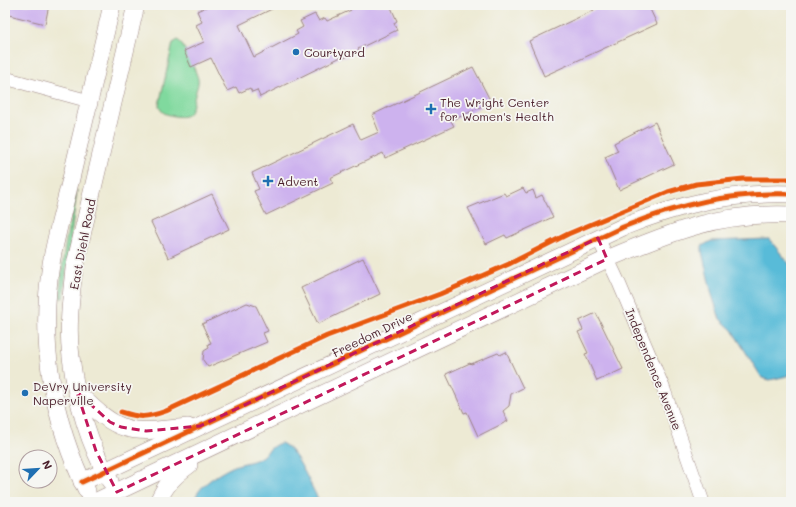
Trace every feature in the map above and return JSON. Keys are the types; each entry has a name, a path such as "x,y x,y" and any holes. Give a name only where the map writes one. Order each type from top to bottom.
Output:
{"street":[{"name":"East Diehl Road","path":"94,502 82,482 64,436 57,411 48,356 46,319 51,263 112,5"},
{"name":"East Diehl Road","path":"120,497 105,472 87,428 77,392 71,357 70,330 74,269 136,5"},
{"path":"5,78 89,101"},
{"name":"Freedom Drive","path":"82,482 598,238 657,213 690,204 742,194 791,194"},
{"path":"94,502 120,497 212,448 607,259 667,234 710,221 754,215 791,215"},
{"name":"Independence Avenue","path":"598,238 663,387 703,502"},
{"path":"77,392 110,422 121,427 146,431 200,426"},
{"path":"158,502 164,488 176,475 212,448"}],"highlighted area":[{"path":"598,238 607,259 117,492 96,451 77,392 110,422 121,427 146,431 200,426"}],"green space":[{"path":"178,40 190,58 198,81 191,111 186,116 182,117 166,114 161,111 159,105 173,43"},
{"path":"77,190 63,298 60,298 62,270 70,218"}],"water":[{"path":"769,239 791,266 791,375 770,380 762,378 732,330 720,319 712,295 702,252 702,246 711,241"},
{"path":"281,443 293,453 320,502 194,502 199,491 209,481 226,470 258,459 274,446"}],"building":[{"path":"5,5 49,5 45,24 5,14"},
{"name":"Courtyard","path":"210,5 280,5 239,25 254,57 298,34 296,31 303,27 300,21 315,14 319,21 325,18 327,21 351,10 349,5 390,5 397,21 394,23 397,30 358,49 359,51 344,58 343,56 260,97 257,90 252,92 250,88 239,93 236,87 227,91 211,58 191,67 184,51 204,42 196,25 202,22 197,11"},
{"path":"600,5 648,5 657,24 544,76 529,41 594,10 593,8"},
{"path":"473,67 491,102 451,121 454,126 385,158 383,153 330,178 333,183 266,215 254,191 259,189 252,173 353,124 361,140 379,132 372,115"},
{"path":"655,122 674,164 619,190 605,157 618,151 614,143"},
{"path":"523,188 526,193 533,190 536,198 542,195 553,217 507,238 505,235 486,244 468,208 504,193 506,196"},
{"path":"212,194 229,229 168,258 151,222"},
{"path":"363,258 380,294 318,324 301,288"},
{"path":"247,303 256,306 268,331 263,333 267,342 208,367 203,360 204,351 209,348 208,344 211,343 202,324"},
{"path":"596,313 623,369 597,381 585,354 588,353 578,332 583,330 579,321"},
{"path":"506,352 523,388 511,394 509,406 503,411 508,421 478,436 467,412 464,413 446,374 470,363 471,364 498,353 500,355"}],"cycle path":[{"path":"121,412 143,416 166,411 327,336 440,294 509,264 568,234 668,192 696,184 743,179 791,179"},
{"path":"82,482 623,227 685,206 726,197 791,194"}],"place":[{"name":"Courtyard","path":"296,52"},
{"name":"The Wright Center for Women's Health","path":"431,109"},
{"name":"Advent","path":"268,181"},
{"name":"DeVry University Naperville","path":"25,393"}]}
